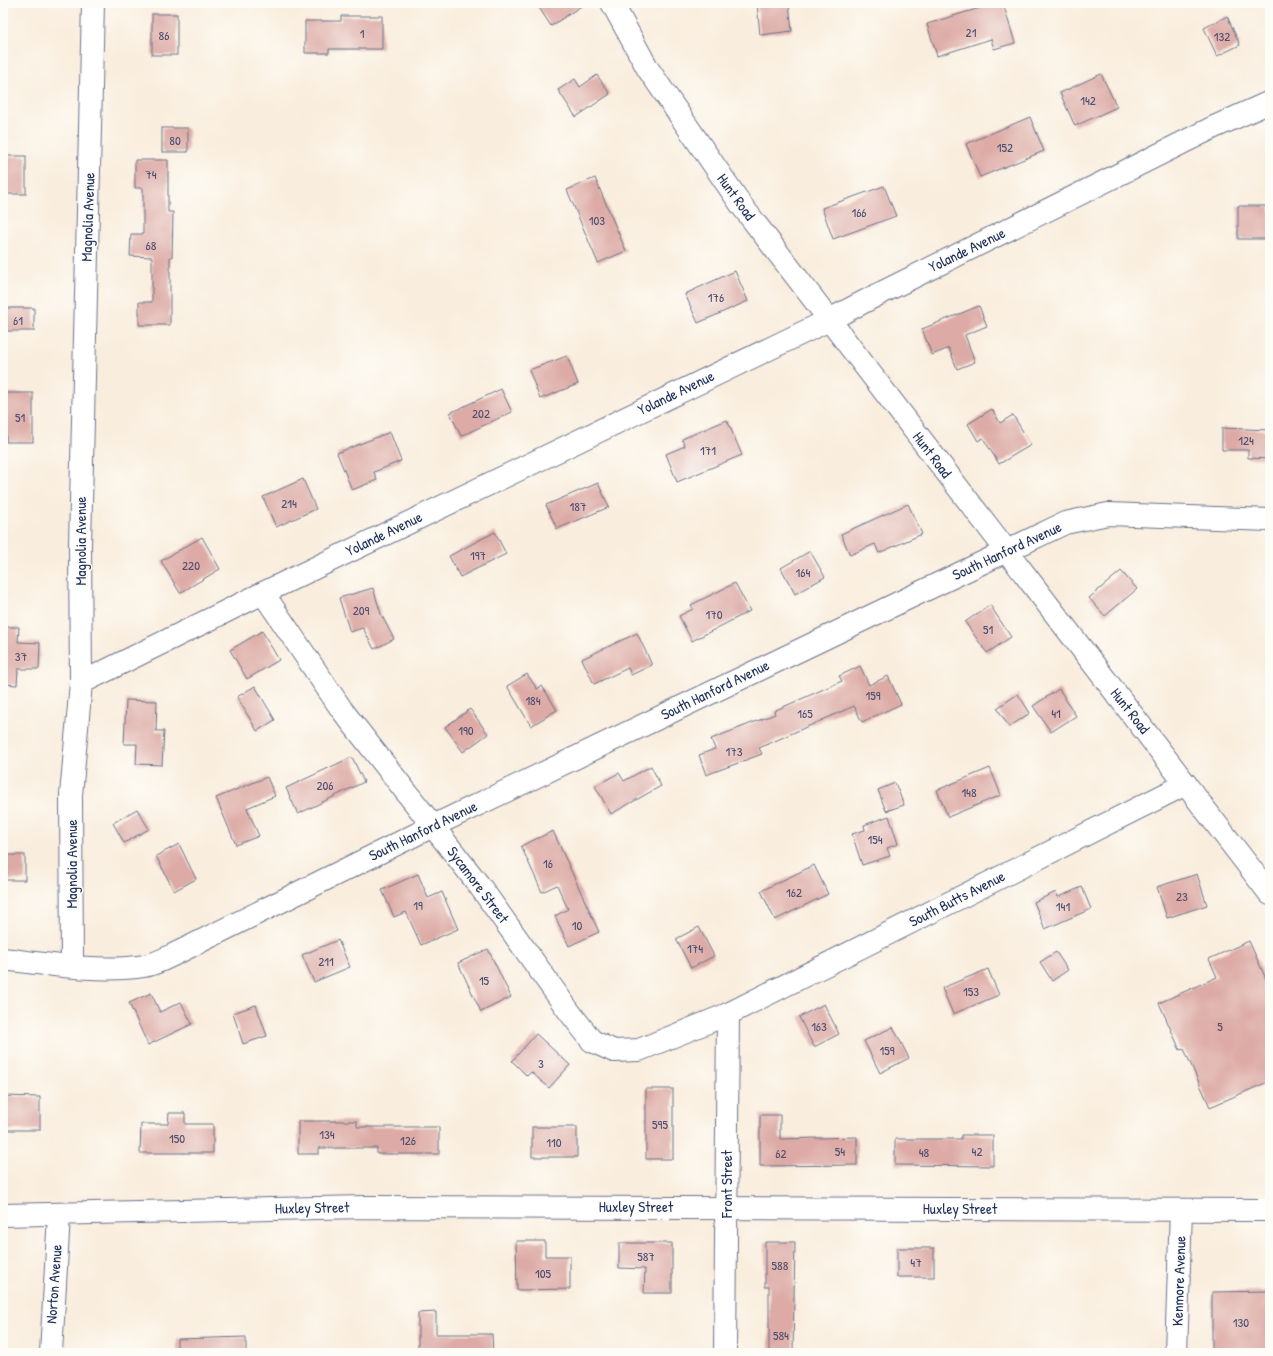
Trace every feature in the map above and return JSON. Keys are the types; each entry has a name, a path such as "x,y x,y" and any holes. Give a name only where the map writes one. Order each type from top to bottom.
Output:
{"street":[{"name":"Magnolia Avenue","path":"72,966 71,795 81,683 80,538 93,3"},
{"name":"Hunt Road","path":"612,3 648,69 742,206 1270,894"},
{"name":"Yolande Avenue","path":"81,683 263,593 829,320 1205,132 1270,102"},
{"name":"South Hanford Avenue","path":"72,966 108,968 145,966 181,951 433,826 1065,523 1108,514 1270,520"},
{"name":"Sycamore Street","path":"263,593 342,710 479,885 568,1010 592,1041 614,1051 639,1050 728,1014"},
{"name":"South Butts Avenue","path":"728,1014 1186,784"},
{"path":"3,959 72,966"},
{"name":"Front Street","path":"725,1353 728,1014"},
{"name":"Huxley Street","path":"3,1215 59,1215 365,1207 1270,1210"},
{"name":"Kenmore Avenue","path":"1176,1353 1181,1210"},
{"name":"Norton Avenue","path":"51,1353 59,1215"}],"building":[{"path":"536,3 586,3 551,26"},
{"path":"757,3 789,3 792,31 760,35"},
{"path":"996,3 1003,3 1015,43 994,49 991,39 937,56 927,24"},
{"path":"152,14 177,14 177,55 152,55"},
{"path":"341,16 382,16 382,49 329,49 329,53 305,53 305,21 341,21"},
{"path":"1227,16 1240,45 1217,56 1204,28"},
{"path":"1101,74 1117,107 1075,126 1060,93"},
{"path":"597,75 610,94 576,117 558,90 575,79 580,87"},
{"path":"1030,117 1044,151 980,177 966,144"},
{"path":"162,128 188,128 188,152 162,152"},
{"path":"3,156 26,156 26,194 3,194"},
{"path":"135,160 168,160 168,212 173,212 172,257 170,257 170,325 139,325 139,302 152,302 152,257 130,256 131,234 143,234 143,188 135,188"},
{"path":"595,178 626,251 598,263 567,190"},
{"path":"884,186 896,216 833,239 822,208"},
{"path":"1238,206 1270,206 1270,239 1238,239"},
{"path":"735,271 748,301 698,323 685,294"},
{"path":"979,306 987,326 965,335 975,362 957,369 949,348 932,355 922,329"},
{"path":"3,308 34,308 34,331 3,331"},
{"path":"567,356 578,384 540,399 529,370"},
{"path":"501,389 512,412 461,436 450,413"},
{"path":"6,393 33,393 33,442 6,442"},
{"path":"992,409 1000,423 1013,415 1031,445 999,464 983,438 978,441 968,424"},
{"path":"727,420 742,455 677,482 666,454 685,446 682,439"},
{"path":"1222,428 1270,430 1270,459 1248,458 1248,450 1222,450"},
{"path":"390,432 401,461 374,472 377,480 352,490 337,453"},
{"path":"303,479 316,509 276,527 263,497"},
{"path":"598,483 609,507 557,529 546,505"},
{"path":"908,504 922,534 879,553 875,544 850,555 841,534"},
{"path":"495,532 506,554 460,577 449,556"},
{"path":"202,537 220,569 180,593 161,561"},
{"path":"810,551 825,577 795,594 781,568"},
{"path":"1121,571 1137,589 1105,616 1089,598"},
{"path":"735,583 750,611 692,641 679,616 693,609 691,605"},
{"path":"373,588 381,614 394,639 374,649 363,628 350,632 339,598"},
{"path":"990,605 1011,637 987,653 965,622"},
{"path":"3,627 19,627 18,642 40,643 39,669 18,669 17,685 3,684"},
{"path":"262,631 279,660 247,679 230,650"},
{"path":"637,633 652,665 631,675 628,668 594,684 582,659"},
{"path":"860,666 869,685 888,676 901,704 862,722 854,706 759,748 762,754 706,775 699,755 715,749 711,739 775,714 774,711 842,681 839,676"},
{"path":"527,674 537,689 542,686 557,710 531,726 507,686"},
{"path":"255,686 275,720 257,731 237,697"},
{"path":"1059,689 1076,716 1051,732 1033,706"},
{"path":"1018,694 1030,713 1009,727 997,708"},
{"path":"126,700 157,701 156,731 164,731 162,765 136,764 137,744 124,744"},
{"path":"470,709 488,734 463,752 445,727"},
{"path":"352,757 364,782 298,814 286,788"},
{"path":"651,766 661,786 611,814 595,786 619,773 624,781"},
{"path":"990,768 1001,795 948,817 937,790"},
{"path":"267,777 275,796 247,808 259,836 236,845 216,798"},
{"path":"895,783 904,805 886,811 878,790"},
{"path":"137,809 149,829 124,843 113,823"},
{"path":"889,816 898,844 887,848 890,856 862,865 852,834 865,830 864,825"},
{"path":"553,831 599,932 569,946 555,916 568,909 557,885 542,892 521,846"},
{"path":"179,844 196,879 174,891 156,856"},
{"path":"3,855 25,855 25,880 3,880"},
{"path":"814,865 828,894 775,920 761,891"},
{"path":"418,874 428,898 442,892 458,929 421,945 406,912 394,917 382,890"},
{"path":"1197,874 1207,905 1167,918 1157,887"},
{"path":"1082,887 1091,909 1045,929 1034,902 1056,892 1058,897"},
{"path":"699,927 714,956 691,968 676,939"},
{"path":"338,940 350,967 314,982 302,955"},
{"path":"1249,941 1270,988 1270,1081 1210,1107 1184,1049 1180,1050 1159,1003 1217,977 1209,959"},
{"path":"488,949 511,997 481,1012 458,963"},
{"path":"1056,952 1068,970 1052,981 1040,962"},
{"path":"988,969 999,995 953,1014 942,988"},
{"path":"151,993 160,1012 181,1002 192,1024 148,1045 129,1003"},
{"path":"824,1004 839,1034 814,1047 799,1017"},
{"path":"256,1005 267,1036 243,1044 233,1013"},
{"path":"893,1027 909,1058 880,1073 864,1041"},
{"path":"536,1034 570,1065 549,1088 531,1072 527,1076 512,1061"},
{"path":"646,1089 673,1089 673,1159 646,1159"},
{"path":"3,1096 40,1097 40,1130 3,1130"},
{"path":"169,1113 185,1113 185,1124 213,1124 213,1153 140,1153 141,1124 168,1124"},
{"path":"760,1115 780,1115 780,1139 857,1137 857,1165 760,1166"},
{"path":"298,1121 357,1121 357,1127 439,1127 439,1154 377,1154 377,1148 319,1148 319,1154 298,1154"},
{"path":"532,1127 577,1127 577,1157 532,1157"},
{"path":"961,1135 993,1135 993,1166 895,1165 895,1139 961,1139"},
{"path":"516,1241 545,1241 545,1256 570,1256 570,1289 517,1290"},
{"path":"765,1242 795,1242 793,1353 769,1353 769,1287 765,1287"},
{"path":"619,1243 672,1243 672,1293 644,1293 645,1269 619,1268"},
{"path":"897,1248 934,1248 934,1277 897,1277"},
{"path":"1270,1291 1270,1353 1212,1353 1212,1292"},
{"path":"436,1312 436,1334 492,1334 493,1353 418,1353 418,1313"},
{"path":"246,1337 246,1353 177,1353 177,1339"}]}
